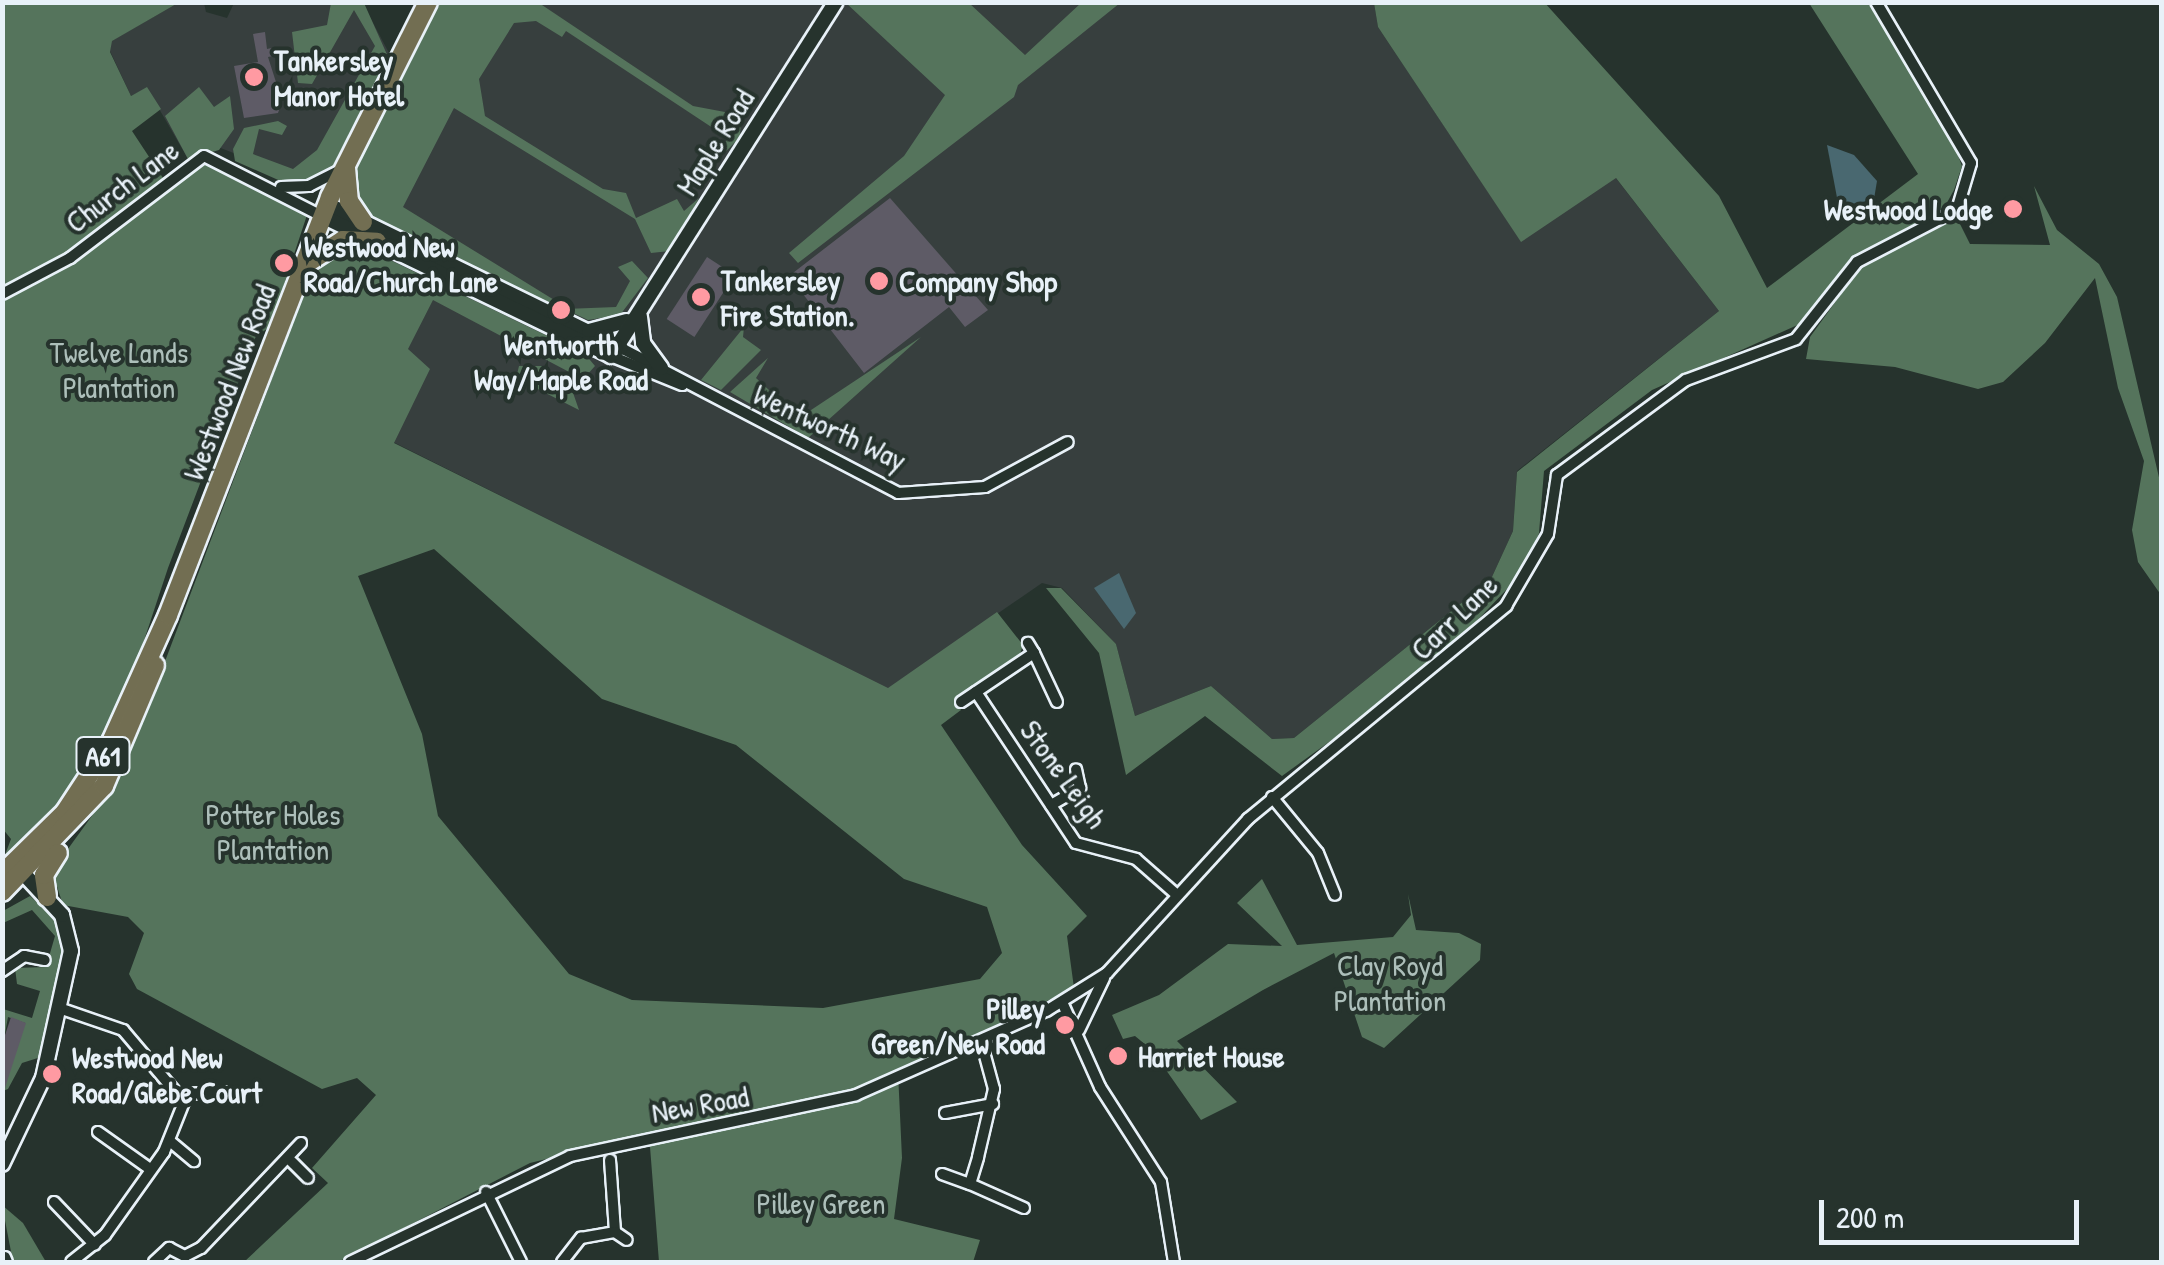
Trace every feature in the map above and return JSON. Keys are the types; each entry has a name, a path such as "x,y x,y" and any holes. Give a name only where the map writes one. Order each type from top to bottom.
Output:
{"highway":[{"name":"Westwood New Road","path":"2,892 94,772 168,615 324,210 428,2"},
{"path":"344,165 347,194 363,222"},
{"path":"302,268 343,240 377,242"},
{"name":"Westwood New Road","path":"2,874 23,866 81,815 134,728 168,615"},
{"path":"2,902 24,889 47,896 44,875 81,815"},
{"path":"2,883 23,866"}],"street":[{"name":"Maple Road","path":"615,350 836,2"},
{"name":"Carr Lane","path":"1079,1030 1107,973 1176,894 1272,797 1428,677 1506,606 1548,534 1556,475 1686,380 1796,339 1856,262 1957,210 1971,163 1876,2"},
{"name":"Church Lane","path":"2,294 70,258 204,156 324,210"},
{"path":"275,186 308,186 344,165"},
{"name":"Wentworth Way","path":"324,210 363,222 615,350 661,368 682,384"},
{"name":"Wentworth Way","path":"324,210 377,242 615,350 898,493 986,487 1068,442"},
{"path":"640,311 643,343 661,368"},
{"name":"Maple Road","path":"615,350 628,322 640,311"},
{"path":"583,331 628,322"},
{"path":"960,702 1031,648 1057,702"},
{"name":"Stone Leigh","path":"976,692 1076,843 1136,859 1176,894"},
{"path":"1051,805 1080,788 1076,769"},
{"path":"1272,797 1318,854 1335,895"},
{"path":"2,1164 34,1106 71,942 47,896 23,866"},
{"path":"3,974 24,956 45,960"},
{"name":"Carr Lane","path":"1062,1002 1107,973"},
{"path":"1062,1002 1079,1030 1100,1087 1161,1182 1174,1262"},
{"name":"New Road","path":"350,1262 486,1192 592,1149 856,1095 1062,1002"},
{"path":"59,1008 116,1025 184,1094 226,1092"},
{"path":"970,1184 993,1104 981,1041"},
{"path":"71,1262 95,1245 171,1142 184,1094"},
{"path":"945,1113 993,1104"},
{"path":"98,1132 150,1169"},
{"path":"171,1142 194,1161"},
{"path":"154,1262 169,1248 186,1256 201,1248 301,1143"},
{"path":"288,1158 308,1178"},
{"path":"610,1160 615,1232"},
{"path":"942,1174 1024,1208"},
{"path":"486,1192 521,1262"},
{"path":"54,1202 95,1245"},
{"path":"562,1262 581,1238 615,1232 628,1240"}],"shaded area":[{"path":"362,2 389,53 325,150 290,175 218,147 188,159 147,88 131,96 110,51 111,41 178,3 204,3 206,12 227,18 234,3"},
{"path":"505,2 1374,3 1378,27 1521,241 1615,177 1719,311 1517,471 1513,531 1491,579 1294,738 1272,739 1211,686 1135,716 1116,644 1062,588 1042,583 888,689 335,413 383,272 393,210"}],"green space":[{"path":"3,2 178,3 112,41 110,52 131,96 147,87 161,109 132,131 163,178 67,253 3,286"},
{"path":"1544,2 1719,196 1767,288 1918,174 1809,3 1868,3 1954,145 1962,166 1954,190 1944,208 1853,257 1802,323 1652,390 1544,471 1539,533 1526,569 1434,666 1282,776 1205,716 1126,775 1099,653 1046,588 1061,588 1116,644 1135,716 1211,686 1272,739 1294,738 1491,579 1513,531 1517,472 1719,311 1616,178 1521,242 1378,27 1374,3"},
{"path":"331,3 364,3 389,59 333,166 313,180 285,183 235,161 233,149 244,128 278,121 287,126 282,135 259,129 253,154 293,169 317,150 375,46 354,10 312,84 298,83 292,32 327,25"},
{"path":"438,3 539,3 693,106 741,115 740,137 709,169 728,138 566,31 562,37 536,21 514,23 479,79 485,116 603,189 626,193 636,218 677,199 684,211 699,198 670,251 651,253 635,219 454,108 403,207 564,306 557,311 363,222 355,164"},
{"path":"846,3 969,3 1025,55 1081,3 1120,3 1018,85 1014,97 798,263 789,253 904,156 945,95"},
{"path":"199,87 214,107 230,96 234,129 219,150 188,159 165,116"},
{"name":"Twelve Lands Plantation","path":"204,162 308,212 270,327 256,336 168,568 118,719 63,809 3,860 11,839 2,828 3,300 72,263"},
{"path":"2034,186 2057,230 2099,264 2117,297 2161,486 2161,595 2138,562 2132,530 2144,461 2118,388 2095,278 2045,343 2003,382 1978,389 1895,367 1806,359 1810,337 1860,268 1957,218 1970,244 2050,245"},
{"path":"363,247 585,354 595,366 586,376 573,374 433,300 408,349 430,369 394,443 888,688 997,612 1023,645 1019,657 955,699 961,710 941,725 1022,845 1087,916 1067,936 1074,988 898,1072 902,1158 894,1219 980,1240 973,1262 659,1262 649,1134 530,1163 338,1262 244,1262 328,1183 312,1168 376,1095 357,1078 322,1089 137,989 129,974 144,933 128,917 63,905 52,871 107,795 147,709 308,283 337,248","holes":["434,549 602,699 736,745 904,879 987,907 1002,953 980,979 823,1008 632,1000 569,974 438,816 422,734 358,576"]},
{"path":"632,261 648,278 620,315 588,320 565,309 616,307 630,281 618,267"},
{"path":"744,327 743,337 761,350 721,390 701,380"},
{"path":"921,337 808,438 730,392 768,358 756,378 799,418"},
{"path":"519,366 542,366 571,387 579,410 520,380 512,395"},
{"name":"Clay Royd Plantation","path":"1262,879 1297,945 1393,937 1411,915 1408,894 1416,930 1459,933 1481,944 1480,960 1384,1048 1362,1037 1334,953 1263,990 1177,1041 1237,1102 1201,1120 1152,1050 1135,1036 1123,1039 1112,1015 1159,995 1228,944 1282,946 1237,903"},
{"path":"30,896 58,921 64,945 41,1057 22,1063 8,1089 3,1091 25,1023 8,1017 4,1039 3,1009 32,1018 40,991 17,984 15,968 46,967 55,936 32,910 3,923 3,911"},
{"path":"2,1205 23,1223 46,1262 13,1262"}],"water":[{"path":"1827,145 1854,155 1877,181 1874,199 1839,208"},
{"path":"1119,573 1136,613 1124,629 1094,588"}],"building":[{"name":"Tankersley Manor Hotel","path":"265,32 267,49 276,47 278,55 268,57 282,101 278,113 244,118 234,66 258,62 253,34"},
{"name":"Company Shop","path":"890,198 988,310 965,327 949,307 864,373 789,276"},
{"name":"Tankersley Fire Station.","path":"707,257 735,275 694,337 667,319"},
{"path":"11,1017 26,1023 4,1091 2,1044"}],"place":[{"name":"Tankersley Manor Hotel","path":"254,77"},
{"name":"Westwood Lodge","path":"2013,209"},
{"name":"Westwood New Road/Church Lane","path":"284,263"},
{"name":"Company Shop","path":"879,281"},
{"name":"Tankersley Fire Station.","path":"701,297"},
{"name":"Wentworth Way/Maple Road","path":"561,310"},
{"name":"Pilley Green/New Road","path":"1065,1025"},
{"name":"Harriet House","path":"1118,1056"},
{"name":"Westwood New Road/Glebe Court","path":"52,1074"}],"park label":[{"name":"Potter Holes Plantation","path":"273,831"},
{"name":"Pilley Green","path":"821,1203"}]}
